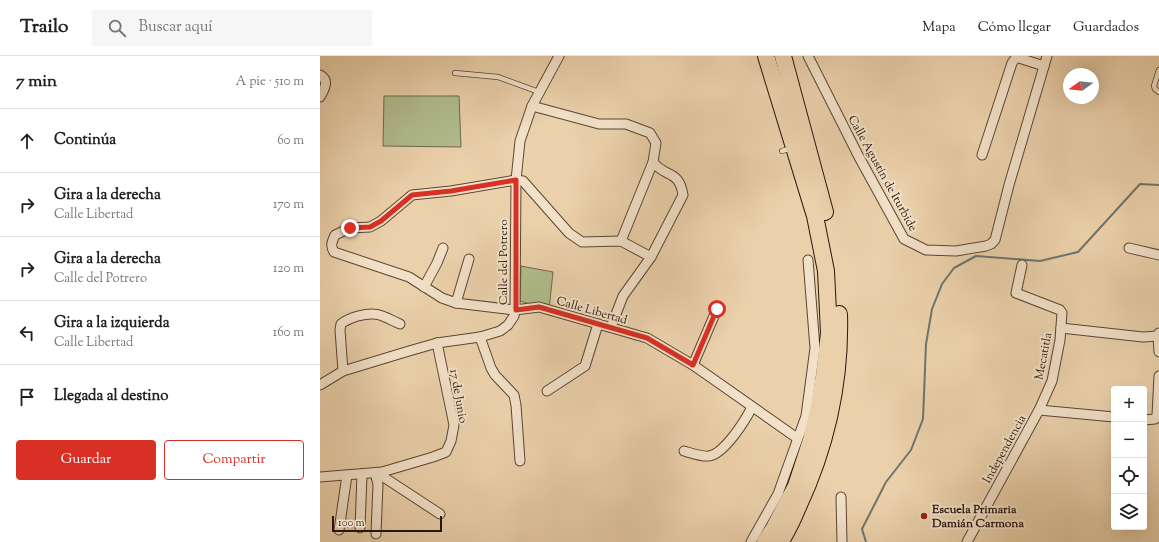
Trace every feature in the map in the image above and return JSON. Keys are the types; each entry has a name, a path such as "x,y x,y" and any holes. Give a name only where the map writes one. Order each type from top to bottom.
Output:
{"highway":[{"path":"765,542 796,486 811,440 824,375 828,333 826,271 815,216 788,149 766,56"},
{"path":"780,542 786,534 805,491 821,447 831,411 840,336 837,268 815,174 783,56"}],"street":[{"name":"Calle del Potrero","path":"320,385 343,371 437,343 480,337 500,331 514,316 516,310 516,180 520,141 532,106 559,56"},
{"name":"Calle Agustín de Iturbide","path":"808,56 859,157 904,239 926,250 956,251 986,246 995,240 1048,56"},
{"path":"982,155 1012,63 1015,59 1019,58 1044,66"},
{"path":"320,75 325,80 326,85 320,97"},
{"path":"532,106 599,124 626,124 650,133 656,143 653,162 621,241"},
{"path":"611,327 623,296 651,257 683,195 681,184 675,176 656,166 653,162"},
{"path":"516,180 523,182 569,233 582,242 621,241 651,257"},
{"name":"Calle Libertad","path":"516,180 451,191 412,195 381,221 370,227 350,228 335,235 332,248 334,252 409,277 442,298 456,304 516,310 539,307 647,338 693,365 752,408 797,438"},
{"path":"424,286 437,263 443,248"},
{"path":"1129,248 1159,255"},
{"path":"456,304 469,259"},
{"path":"751,542 778,494 806,416 815,348 808,260"},
{"name":"Mecatitla","path":"1022,264 1016,293 1062,311 1061,328 1052,381 1039,410"},
{"path":"693,365 717,309"},
{"path":"343,371 340,330 341,324 346,320 368,313 375,313 400,324"},
{"path":"547,391 585,366 598,324"},
{"path":"1061,328 1143,337 1158,334 1159,352"},
{"path":"480,337 490,368 514,395 520,461"},
{"name":"17 de Junio","path":"379,473 433,458 446,452 451,441 454,425 437,343"},
{"path":"1147,420 1154,419 1157,415 1159,376"},
{"path":"684,451 707,457 717,454 742,425 752,408"},
{"path":"1039,410 1111,417"},
{"name":"Independencia","path":"967,542 1039,410"},
{"path":"376,534 379,473"},
{"path":"320,477 379,473 440,514"},
{"path":"360,528 362,474"},
{"path":"339,530 347,475"},
{"path":"841,497 842,542"}],"lane":[{"path":"1159,70 1154,86 1159,92"},
{"path":"455,73 498,77 539,92"}],"green space":[{"path":"384,96 459,96 461,147 383,146"},
{"path":"521,266 553,272 549,310 520,301"}],"waterway":[{"path":"866,542 862,529 886,482 911,450 923,419 926,344 932,309 942,284 954,268 976,256 1040,261 1078,252 1140,184 1159,185"}],"place":[{"name":"Escuela Primaria Damián Carmona","path":"924,516"}],"route":[{"path":"350,228 370,227 381,221 412,195 451,191 516,180 516,310 539,307 647,338 693,365 717,309"}]}
